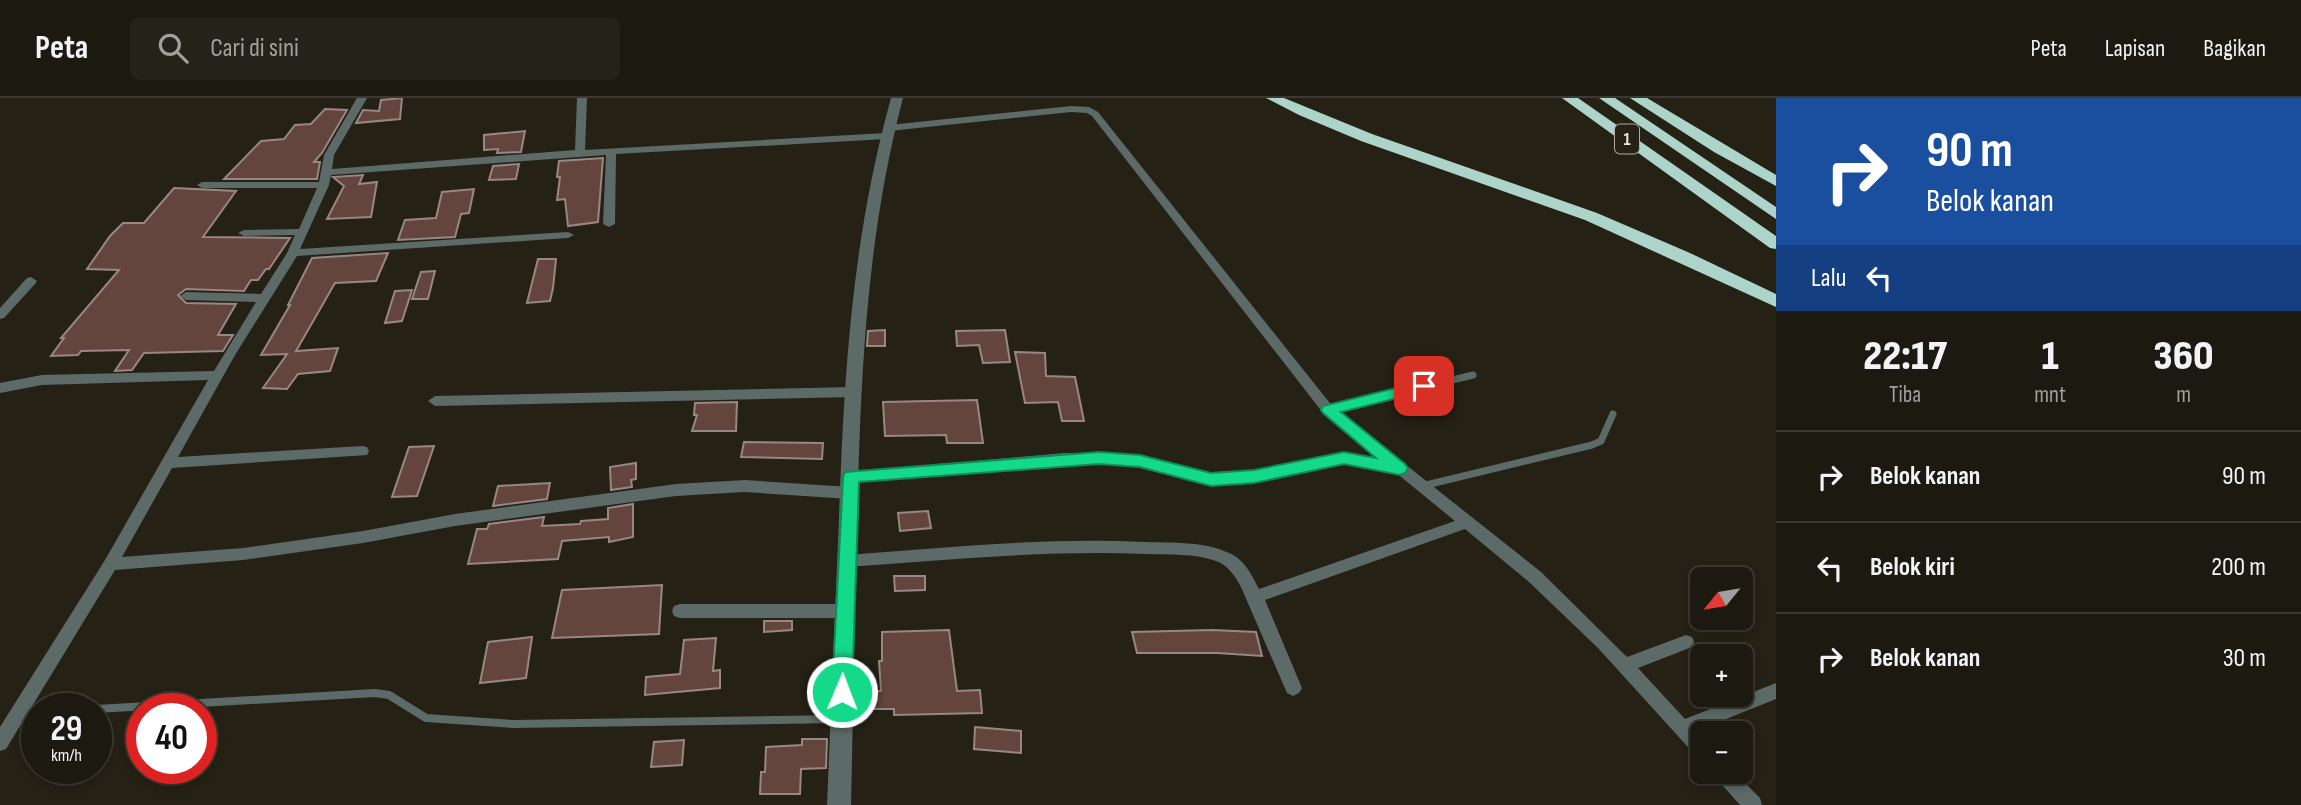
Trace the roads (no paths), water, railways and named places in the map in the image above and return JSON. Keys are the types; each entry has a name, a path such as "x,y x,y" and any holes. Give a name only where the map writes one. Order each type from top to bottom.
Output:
{"highway":[{"path":"1273,98 1350,131 1609,224 1665,247 1776,301"},
{"name":"1","path":"1569,98 1776,244"},
{"name":"1","path":"1606,98 1776,214"},
{"path":"1637,98 1776,181"}],"street":[{"path":"0,743 110,564 218,375 293,253 326,179 329,155 362,98"},
{"path":"580,153 582,98"},
{"path":"839,805 852,392 864,260 887,132 897,98"},
{"path":"202,185 326,179 580,153 887,132 1071,109 1089,104 1328,410 1535,577 1625,665 1690,737"},
{"path":"609,224 611,151"},
{"path":"244,233 303,232"},
{"path":"293,253 568,235"},
{"path":"0,315 31,281"},
{"path":"186,296 265,298"},
{"path":"0,388 42,380 218,375"},
{"path":"435,401 852,392"},
{"path":"167,463 362,451"},
{"path":"110,564 243,554 363,537 444,521 676,490 850,485 1099,458 1140,461 1211,480 1254,476 1344,458 1400,468"},
{"path":"1255,597 1468,523"},
{"path":"846,561 1036,549 1138,547 1203,552 1230,561 1241,571 1255,597 1293,688"},
{"path":"680,611 844,611"},
{"path":"1625,665 1686,642"},
{"path":"1682,728 1776,691"},
{"path":"1733,784 1753,805"}],"lane":[{"path":"1328,410 1473,375"},
{"path":"1421,486 1592,445 1601,441 1613,414"},
{"path":"112,708 374,692 389,695 426,718 512,724 687,719 842,719"}]}
